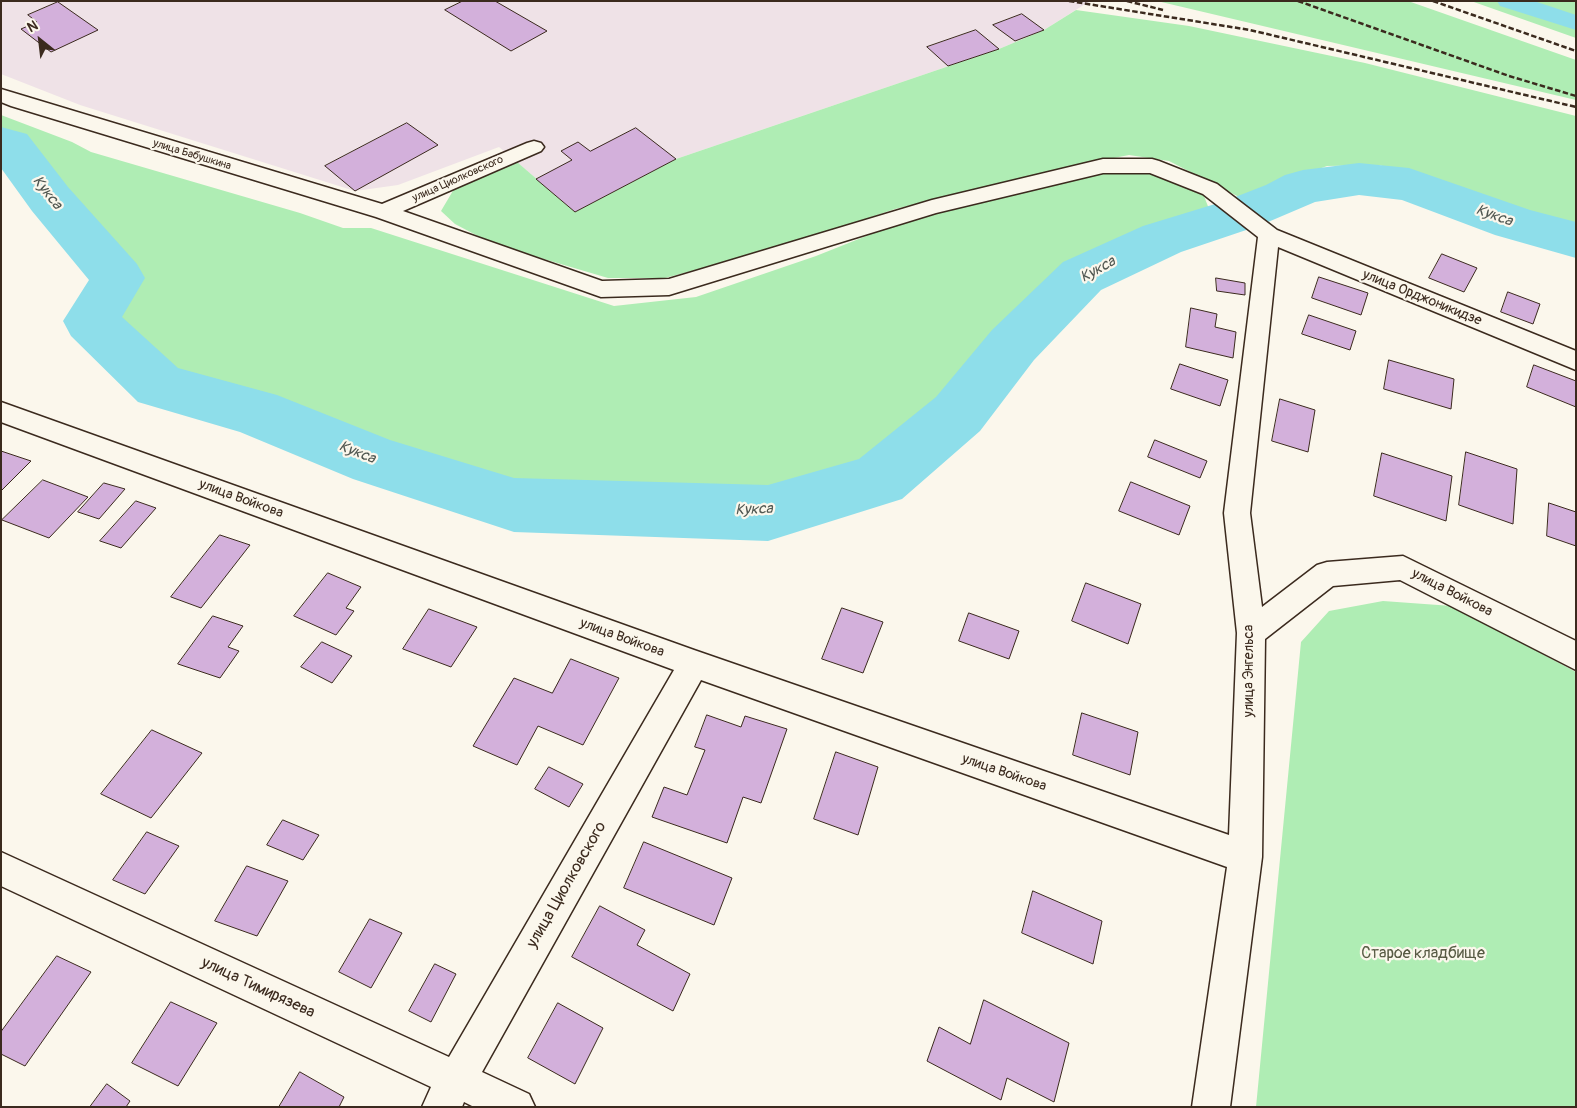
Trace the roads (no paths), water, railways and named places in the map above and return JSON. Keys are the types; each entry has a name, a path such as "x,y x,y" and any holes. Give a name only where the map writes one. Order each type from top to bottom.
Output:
{"street":[{"name":"улица Бабушкина","path":"1,95 18,102 384,212 601,289 669,287 932,207 1103,166 1152,166 1210,189 1269,235"},
{"name":"улица Циолковского","path":"384,212 534,147"},
{"name":"улица Орджоникидзе","path":"1269,235 1576,361"},
{"name":"улица Энгельса","path":"1211,1107 1245,857 1251,633 1237,513 1269,235"},
{"name":"улица Войкова","path":"1,412 694,664 1245,857"},
{"name":"улица Войкова","path":"1251,633 1327,574 1403,568 1576,656"},
{"name":"улица Циолковского","path":"448,1093 694,664"},
{"name":"улица Тимирязева","path":"1,869 448,1093 516,1107"}],"waterway":[{"path":"1509,1 1576,23"},
{"name":"Кукса","path":"1,142 10,145 50,199 118,278 91,321 159,386 255,412 375,461 514,505 768,513 879,480 958,414 1013,345 1082,276 1162,239 1243,213 1284,197 1303,187 1359,179 1409,184 1514,223 1576,240"}],"railway":[{"path":"1069,1 1250,30 1576,107"},
{"path":"1127,1 1163,10"},
{"path":"1298,1 1509,76 1576,96"},
{"path":"1433,1 1576,51"}],"park label":[{"name":"Старое кладбище","path":"1423,954"}]}
